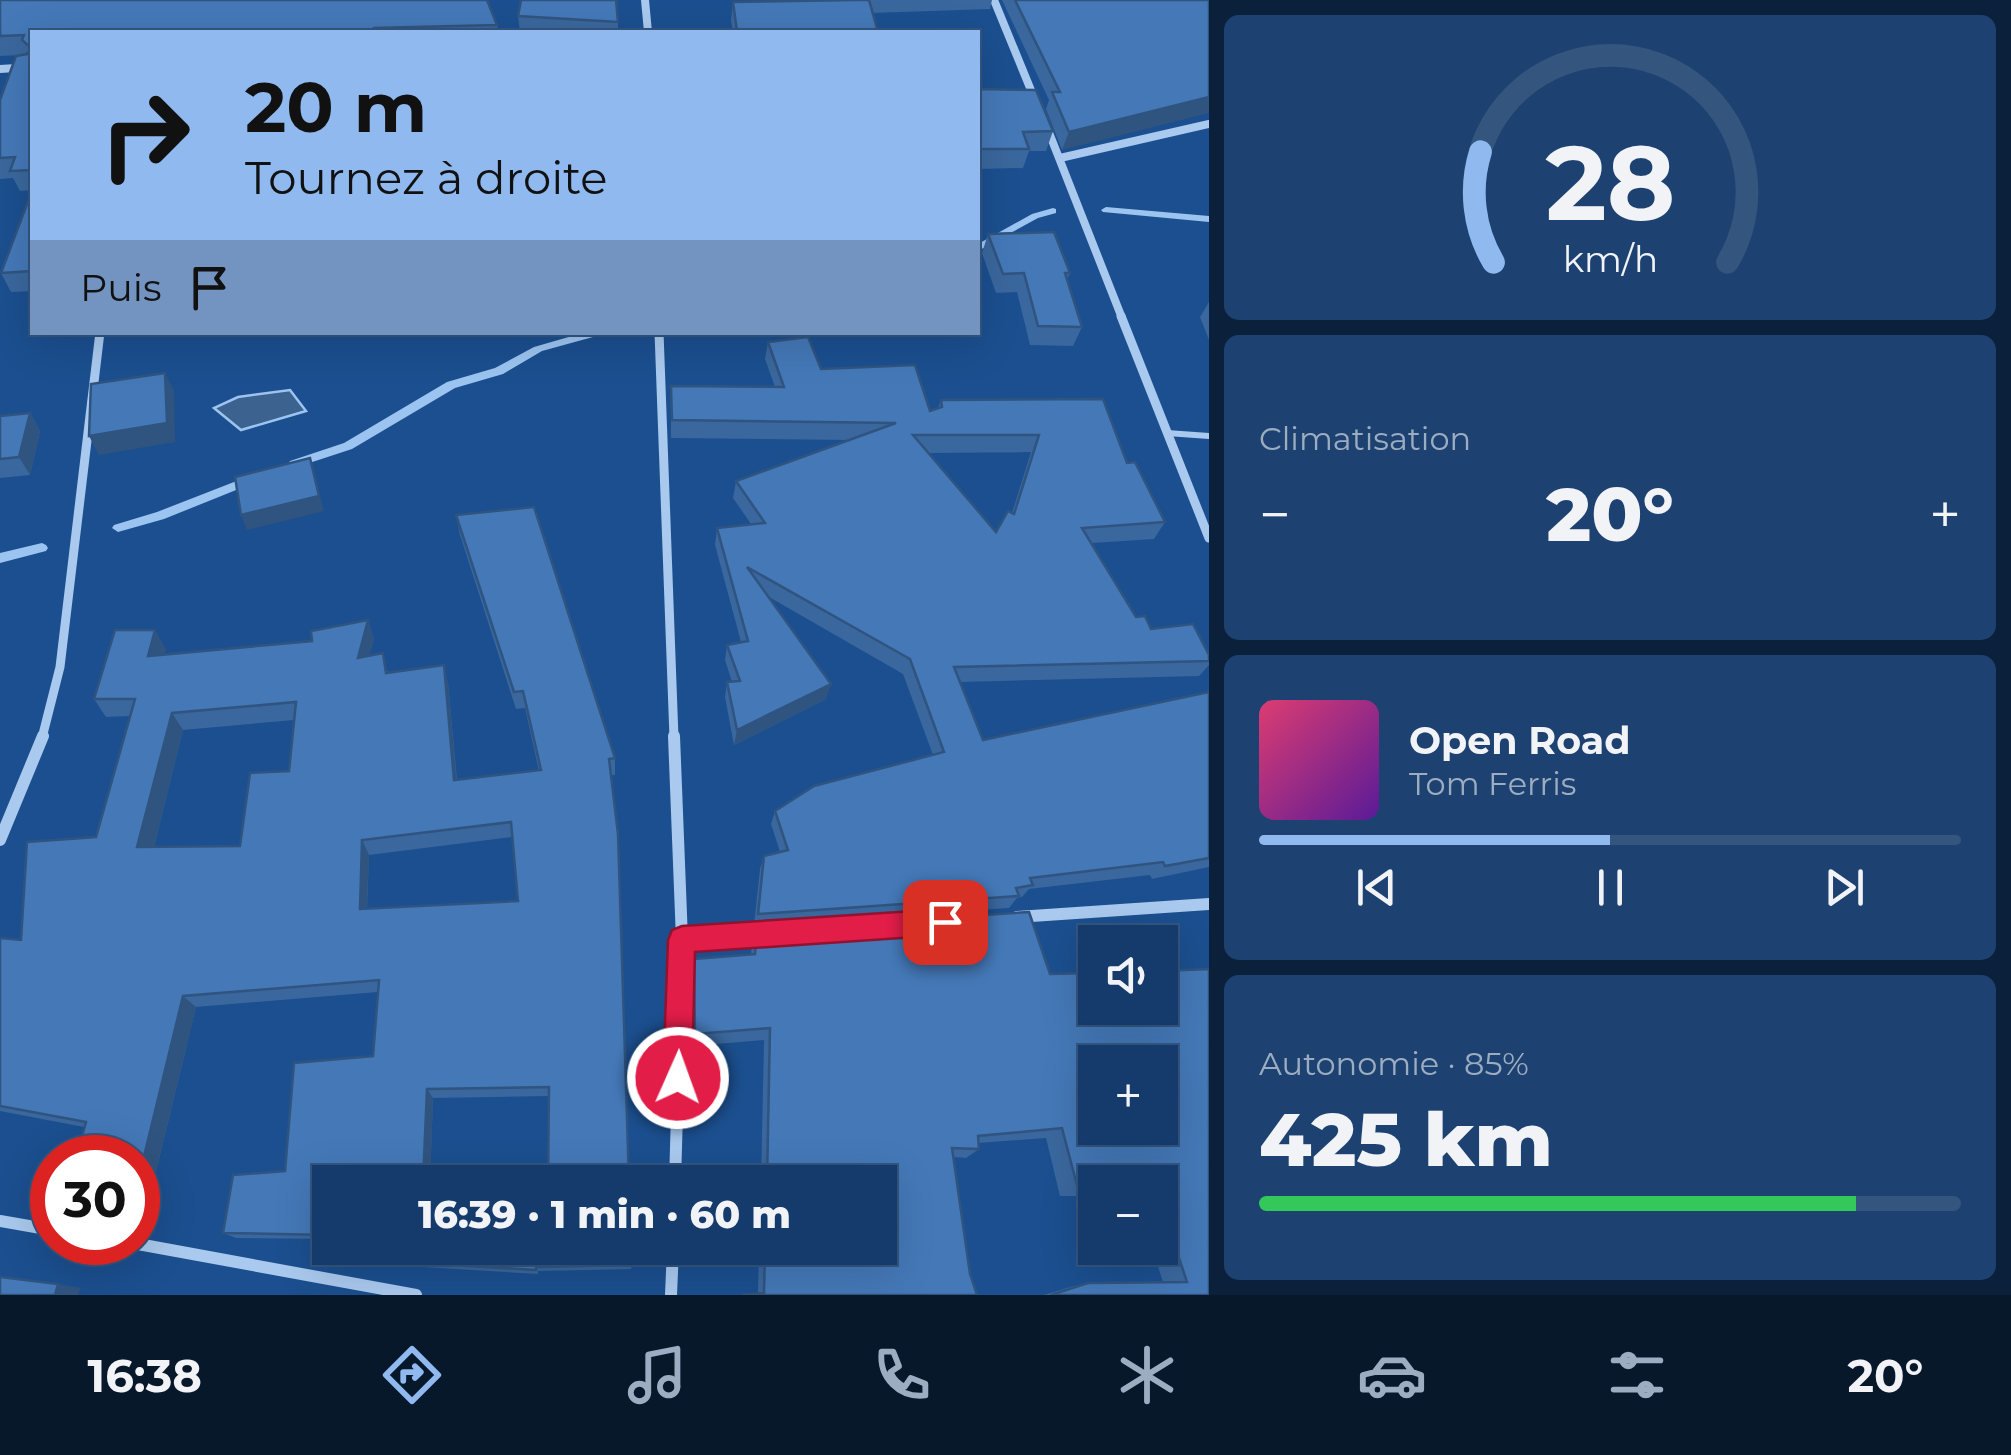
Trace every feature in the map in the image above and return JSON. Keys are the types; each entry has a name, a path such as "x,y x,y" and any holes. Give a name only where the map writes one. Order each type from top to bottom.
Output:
{"street":[{"path":"645,0 648,30"},
{"path":"994,0 1038,106"},
{"path":"0,69 30,67"},
{"path":"1045,123 1208,538"},
{"path":"1060,158 1208,124"},
{"path":"0,840 41,742 60,667 100,335"},
{"path":"659,335 682,940 675,1165"},
{"path":"994,918 1208,904"},
{"path":"682,940 779,933"},
{"path":"0,1221 30,1226"},
{"path":"160,1248 416,1295"},
{"path":"672,1295 673,1265"}],"lane":[{"path":"1167,432 1208,436"}],"water":[{"path":"290,390 306,411 241,430 214,408 238,397"}],"building":[{"path":"0,0 487,0 497,25 374,30 30,30 30,47 22,40 24,35 0,36"},
{"path":"521,0 616,0 618,22 518,16"},
{"path":"869,0 877,30 737,30 733,2"},
{"path":"1015,0 1209,0 1209,97 1069,132 1052,92 1060,92"},
{"path":"30,50 30,170 10,171 15,157 0,158 0,100 16,56"},
{"path":"980,89 1036,90 1053,131 1023,132 1029,149 980,149"},
{"path":"30,196 30,271 1,273"},
{"path":"1054,232 1070,273 1065,273 1082,327 1038,326 1024,273 1003,274 988,234"},
{"path":"808,337 821,369 915,365 930,411 942,407 941,400 1103,399 1127,463 1135,462 1165,522 1082,528 1136,617 1145,616 1151,629 1193,624 1209,661 954,667 983,740 1209,692 1209,858 1165,866 1163,862 1030,878 1033,885 1016,888 1019,896 758,914 764,856 788,850 775,811 814,786 944,752 910,659 747,567 831,684 737,730 727,682 740,681 727,645 748,641 717,528 765,523 736,481 896,423 672,420 671,386 784,387 768,342","holes":["913,435 1039,435 1014,514 1008,511 996,532"]},
{"path":"165,373 167,423 89,436 91,384"},
{"path":"30,413 19,457 0,459 0,416"},
{"path":"310,458 319,496 241,515 235,477"},
{"path":"534,507 615,758 609,759 618,834 628,1165 548,1165 549,1087 427,1089 424,1165 312,1165 312,1235 223,1233 233,1175 285,1171 294,1063 373,1056 379,980 183,996 149,1135 82,1135 86,1122 0,1106 0,938 21,940 27,842 96,837 135,699 94,699 115,630 155,630 148,656 312,641 311,631 368,620 358,658 383,653 386,673 444,665 454,780 541,770 523,691 514,692 456,515","holes":["296,702 289,771 250,773 240,846 137,847 172,713","511,822 518,901 360,909 362,840"]},
{"path":"1029,912 1050,974 1078,973 1078,1025 1178,1025 1178,970 1209,969 1209,1295 1051,1295 1088,1283 1187,1282 1178,1255 1178,1165 1078,1165 1078,1189 1062,1128 978,1136 979,1149 952,1148 970,1274 977,1295 742,1295 764,1293 765,1265 897,1265 897,1165 767,1165 770,1028 695,1034 694,959 755,954 757,930"},
{"path":"452,1265 632,1265 536,1267"},
{"path":"0,1277 58,1284 55,1295 0,1295"}],"waterway":[{"path":"1106,210 1209,219"},
{"path":"980,247 1035,216 1053,211"},
{"path":"294,464 348,446 451,385 499,371 538,349 589,335"},
{"path":"118,528 160,516 252,479"},
{"path":"0,558 42,548"}],"route":[{"path":"678,1078 682,940 945,922"}]}
